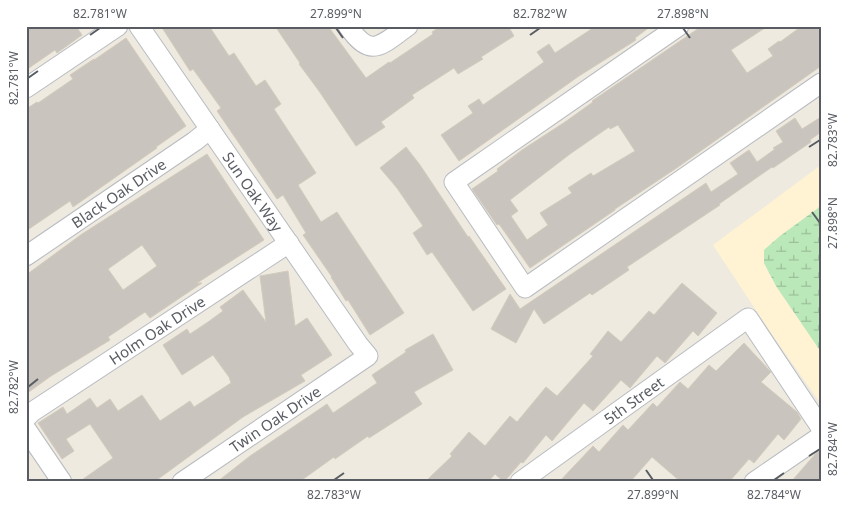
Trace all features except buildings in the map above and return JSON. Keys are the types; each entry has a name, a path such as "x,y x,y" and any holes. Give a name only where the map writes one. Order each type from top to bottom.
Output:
{"street":[{"path":"26,88 118,26"},
{"name":"Sun Oak Way","path":"140,26 288,243 368,356"},
{"path":"348,26 355,37 366,46 378,47 408,26"},
{"path":"679,26 454,182 525,288 821,83"},
{"name":"Black Oak Drive","path":"26,256 210,129"},
{"name":"Holm Oak Drive","path":"26,418 40,406 288,243"},
{"name":"5th Street","path":"520,482 748,318 821,428"},
{"name":"Twin Oak Drive","path":"182,482 368,356"},
{"path":"26,428 62,482"},
{"path":"754,482 821,436"}],"shaded area":[{"path":"821,165 821,206 764,250 764,263 776,286 821,352 821,404 713,245"}],"green space":[{"path":"821,206 821,352 776,286 764,263 764,250"}]}
